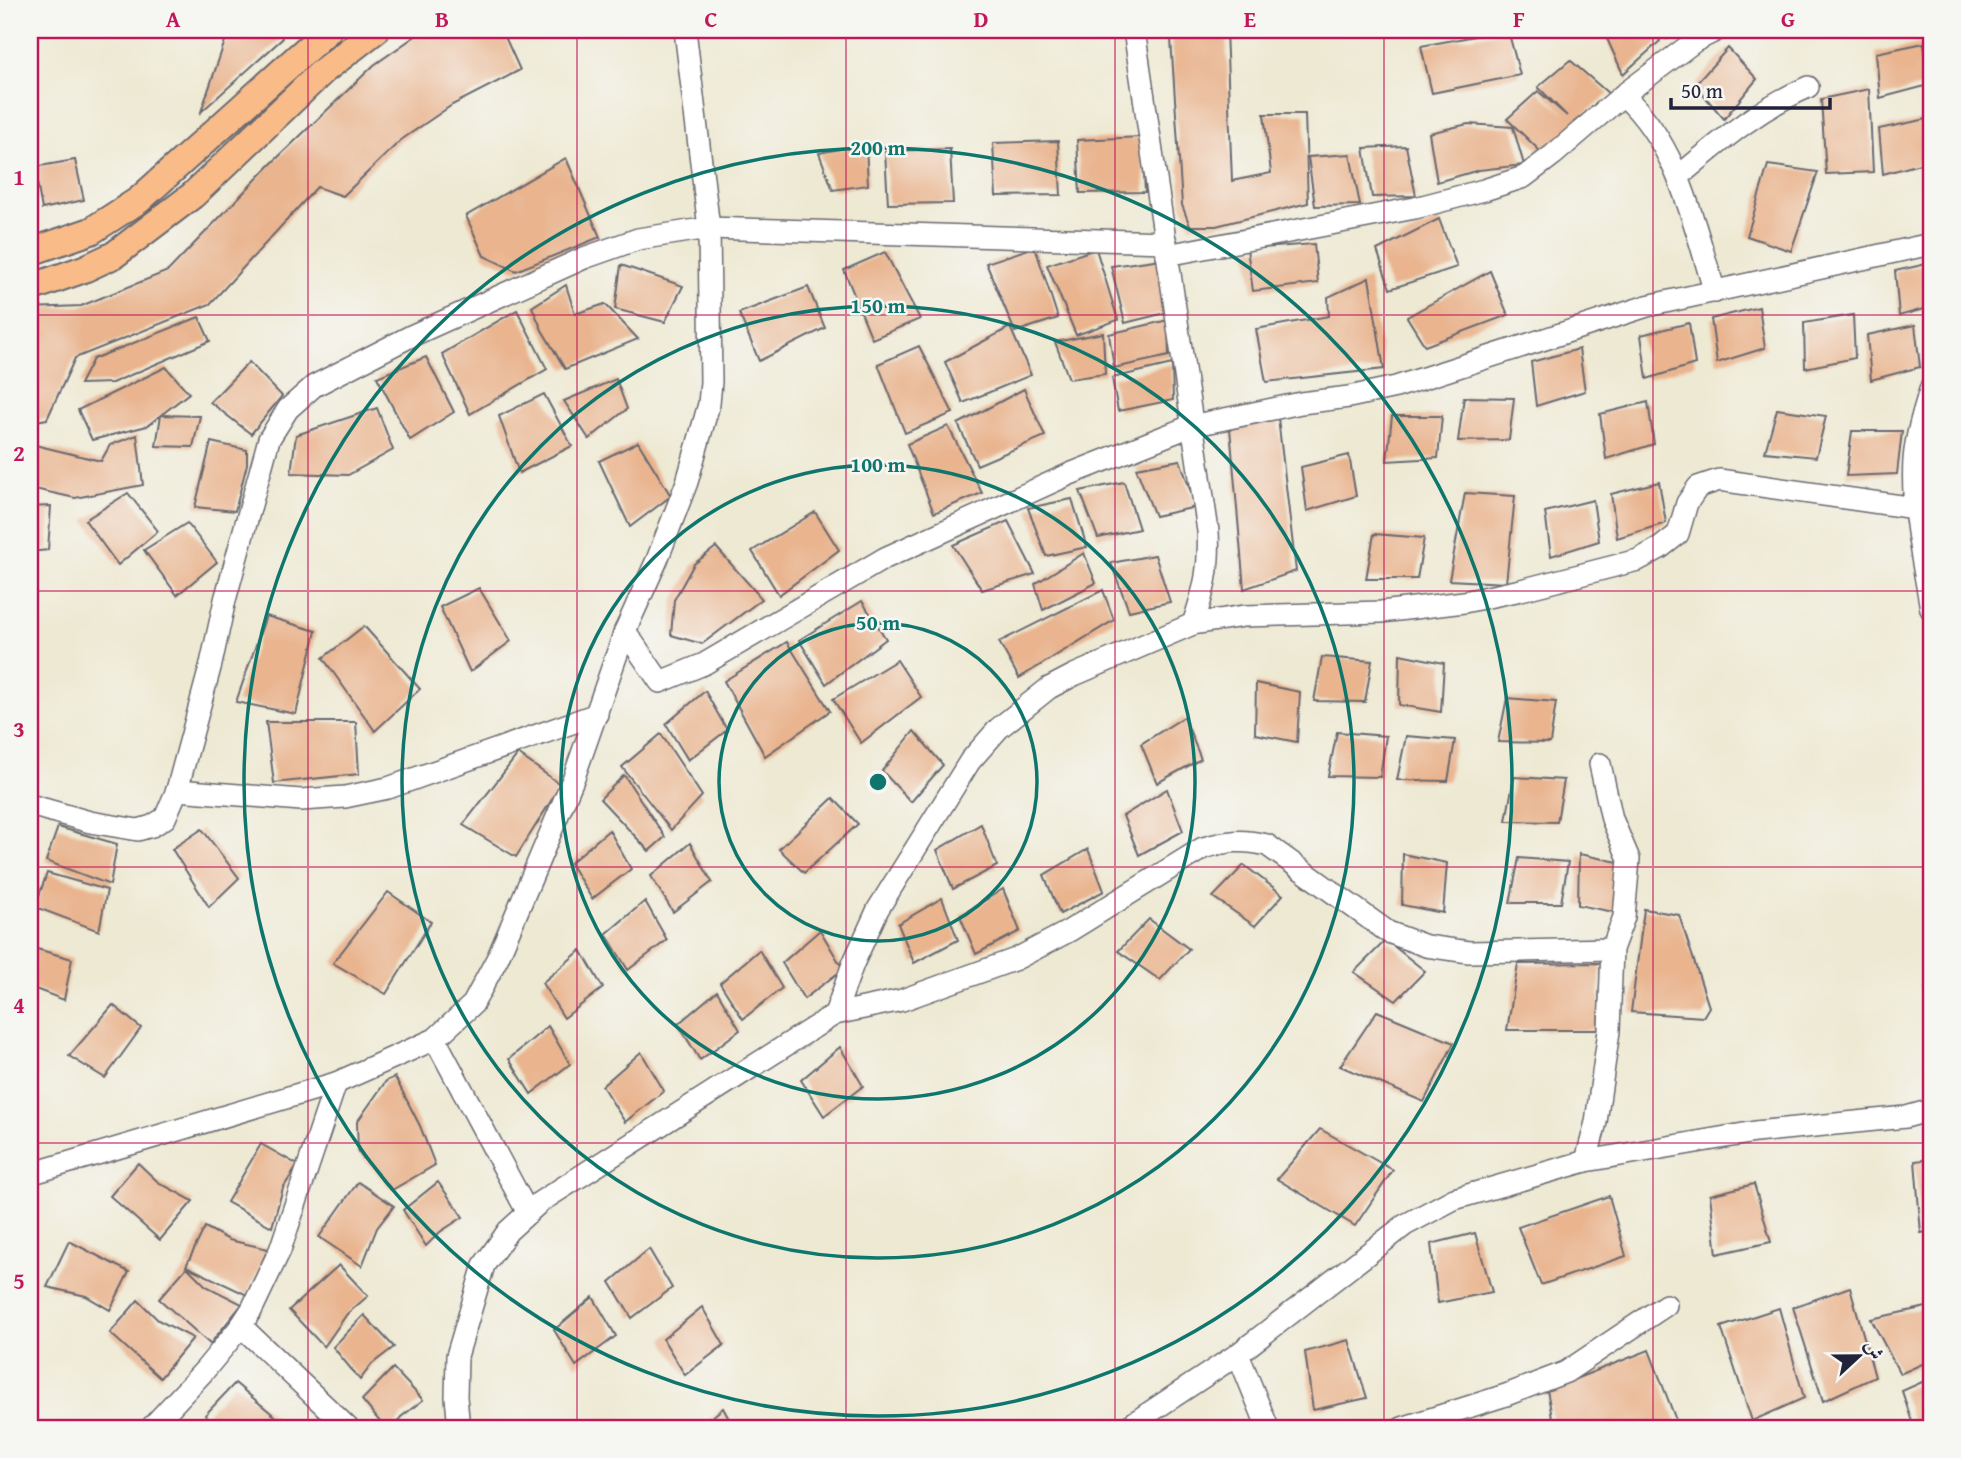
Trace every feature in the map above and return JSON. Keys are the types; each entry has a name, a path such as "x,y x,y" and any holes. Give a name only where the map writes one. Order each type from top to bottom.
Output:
{"main road":[{"path":"30,253 91,231 139,200 328,30"},
{"path":"30,288 84,269 114,254 168,214 193,195 323,71 376,30"}],"street":[{"path":"30,1174 336,1083 435,1039 473,1004 498,957 574,777 625,631 657,560 687,482 709,404 709,228 685,30"},
{"path":"1134,30 1208,531 1210,561 1206,588 1193,624"},
{"path":"30,805 90,822 138,830 165,818 177,790 211,664 225,600 270,439 288,409 307,391 327,378 411,336 584,258 638,239 709,228 1166,248 1415,208 1524,177 1623,95 1695,41 1717,30"},
{"path":"1679,176 1745,121 1766,107 1808,87"},
{"path":"1623,95 1639,110 1662,141 1679,176 1715,292"},
{"path":"625,631 660,682 704,664 885,558 1059,479 1191,426 1396,387 1647,306 1931,244"},
{"path":"1931,387 1922,414 1914,458 1931,609"},
{"path":"835,1014 853,964 878,909 970,761 986,740 1027,704 1074,675 1193,624 1244,616 1381,612 1464,602 1616,566 1660,548 1678,534 1687,503 1698,487 1719,480 1921,520"},
{"path":"177,790 302,800 345,797 388,788 597,714"},
{"path":"1586,1161 1596,1122 1609,1031 1612,949 1624,916 1629,859 1612,819 1600,764"},
{"path":"459,1428 456,1397 457,1356 484,1265 508,1231 540,1202 835,1014 902,1000 1016,959 1081,925 1203,848 1228,841 1246,840 1267,845 1388,932 1426,946 1469,952 1612,949"},
{"path":"435,1039 528,1213"},
{"path":"150,1428 242,1326 280,1250 336,1083"},
{"path":"1126,1428 1238,1354 1405,1225 1454,1199 1586,1161 1755,1132 1906,1117 1931,1110"},
{"path":"1402,1428 1506,1395 1566,1371 1666,1305"},
{"path":"242,1326 348,1428"},
{"path":"1238,1354 1268,1428"}],"building":[{"path":"233,30 281,30 282,39 201,112 227,35"},
{"path":"424,30 502,30 520,70 452,105 401,140 343,196 317,187 210,304 75,358 47,419 30,422 30,308 81,306 168,271 271,164 374,65"},
{"path":"1226,30 1232,181 1271,173 1264,114 1305,114 1308,203 1216,226 1190,226 1182,205 1171,39"},
{"path":"1508,30 1520,75 1432,93 1421,46"},
{"path":"1603,30 1655,30 1660,41 1623,74"},
{"path":"1663,30 1679,30 1667,39"},
{"path":"1924,43 1929,85 1880,98 1876,53"},
{"path":"1728,48 1757,79 1724,119 1695,85"},
{"path":"1570,60 1609,94 1574,122 1577,125 1542,153 1507,119 1538,91 1567,116 1538,87"},
{"path":"1869,89 1873,172 1826,174 1821,99"},
{"path":"1927,119 1931,161 1883,174 1879,129"},
{"path":"1468,124 1513,127 1524,165 1479,170 1437,182 1429,133"},
{"path":"1142,137 1145,192 1080,193 1077,140"},
{"path":"1058,141 1061,195 996,196 993,143"},
{"path":"866,144 868,185 833,190 819,153"},
{"path":"1406,146 1416,196 1372,197 1364,148"},
{"path":"950,149 953,203 888,204 885,151"},
{"path":"1350,154 1360,205 1315,206 1308,157"},
{"path":"566,158 600,237 516,271 484,256 466,216"},
{"path":"75,160 84,200 42,209 34,167"},
{"path":"1768,165 1818,172 1791,251 1747,236"},
{"path":"1439,219 1457,267 1390,289 1377,250"},
{"path":"1314,244 1318,283 1253,291 1247,249"},
{"path":"1035,247 1058,318 1015,332 986,263"},
{"path":"1096,249 1118,320 1076,335 1047,265"},
{"path":"885,252 920,319 872,339 844,270"},
{"path":"1162,259 1169,312 1125,323 1111,266"},
{"path":"1931,263 1931,307 1899,316 1895,271"},
{"path":"621,265 683,286 665,322 615,309"},
{"path":"1490,271 1508,315 1425,346 1407,317"},
{"path":"1369,278 1384,369 1266,382 1256,329 1329,316 1328,297"},
{"path":"566,285 575,314 605,304 638,339 565,369 532,307"},
{"path":"808,287 825,328 759,361 739,313"},
{"path":"1759,307 1765,348 1717,363 1711,319"},
{"path":"517,310 547,369 470,414 442,354"},
{"path":"1853,315 1855,358 1805,368 1804,323"},
{"path":"199,317 210,341 112,383 80,384 93,359"},
{"path":"1168,320 1169,356 1114,368 1109,334"},
{"path":"1689,323 1695,364 1647,379 1641,335"},
{"path":"1915,325 1920,367 1871,380 1867,335"},
{"path":"1010,327 1031,375 963,403 945,362"},
{"path":"1103,333 1105,374 1069,379 1055,342"},
{"path":"919,346 953,413 905,433 878,364"},
{"path":"1579,349 1585,391 1536,406 1531,362"},
{"path":"426,357 454,412 410,440 377,377"},
{"path":"249,362 282,396 251,434 210,402"},
{"path":"1172,364 1173,400 1118,411 1112,378"},
{"path":"166,367 189,393 147,426 92,440 78,410"},
{"path":"616,379 627,409 589,439 564,401"},
{"path":"1024,389 1045,436 977,465 958,424"},
{"path":"544,394 572,446 519,473 499,416"},
{"path":"1464,397 1514,398 1509,440 1458,441"},
{"path":"1648,402 1654,444 1606,459 1600,414"},
{"path":"377,408 393,450 348,475 291,473 296,435"},
{"path":"1777,409 1826,416 1816,457 1765,452"},
{"path":"161,415 200,416 193,447 156,446"},
{"path":"1392,416 1442,416 1438,458 1387,461"},
{"path":"1278,418 1296,571 1244,589 1230,428"},
{"path":"948,426 982,493 934,513 907,444"},
{"path":"1852,431 1902,431 1897,474 1846,476"},
{"path":"137,435 143,485 75,498 30,488 31,444 101,461 110,445"},
{"path":"211,442 247,450 247,464 235,511 195,507"},
{"path":"638,442 671,496 630,527 599,461"},
{"path":"1349,455 1356,496 1307,511 1301,467"},
{"path":"1180,460 1196,507 1155,516 1136,468"},
{"path":"1124,482 1139,529 1098,538 1080,491"},
{"path":"1659,482 1666,523 1617,538 1611,494"},
{"path":"128,493 158,531 118,565 85,520"},
{"path":"1465,493 1515,496 1506,583 1449,580"},
{"path":"1072,499 1087,547 1046,556 1028,508"},
{"path":"1593,500 1599,541 1551,556 1545,512"},
{"path":"51,506 48,550 30,552 30,507"},
{"path":"815,512 839,550 779,595 752,551"},
{"path":"1008,521 1035,574 982,590 953,545"},
{"path":"187,523 217,562 177,595 144,550"},
{"path":"1374,534 1424,538 1417,579 1366,579"},
{"path":"716,547 762,599 702,644 671,635 674,600 694,564"},
{"path":"1084,553 1096,583 1043,610 1035,584"},
{"path":"1155,555 1170,602 1129,611 1111,563"},
{"path":"479,588 511,641 470,672 440,607"},
{"path":"1103,590 1114,620 1019,678 999,642"},
{"path":"862,601 886,639 826,684 799,640"},
{"path":"266,616 316,631 296,714 236,702"},
{"path":"364,626 420,689 375,731 323,658"},
{"path":"787,642 830,711 765,756 724,681"},
{"path":"1400,654 1444,663 1441,712 1399,705"},
{"path":"1322,657 1372,661 1365,702 1314,701"},
{"path":"897,660 921,697 861,743 833,699"},
{"path":"1256,683 1300,692 1297,742 1255,734"},
{"path":"705,691 727,730 688,760 666,724"},
{"path":"1507,698 1556,702 1550,743 1498,742"},
{"path":"1184,717 1201,759 1157,783 1141,744"},
{"path":"266,722 356,722 359,774 274,783"},
{"path":"914,731 943,765 911,802 882,771"},
{"path":"1337,732 1386,736 1380,777 1328,776"},
{"path":"661,734 702,796 671,830 622,767"},
{"path":"1406,736 1455,740 1448,781 1397,780"},
{"path":"518,754 561,785 516,857 463,825"},
{"path":"624,775 665,837 649,851 600,799"},
{"path":"1514,777 1564,780 1557,822 1506,821"},
{"path":"1167,789 1183,831 1139,855 1123,816"},
{"path":"833,798 858,824 804,873 779,849"},
{"path":"981,824 997,866 953,889 937,850"},
{"path":"58,827 117,844 110,885 46,861"},
{"path":"202,829 239,878 209,907 172,849"},
{"path":"609,830 631,869 592,899 570,863"},
{"path":"690,843 712,882 673,912 651,876"},
{"path":"1088,849 1104,891 1060,914 1044,875"},
{"path":"1403,854 1447,863 1443,913 1402,905"},
{"path":"1579,854 1623,863 1619,913 1578,905"},
{"path":"1519,858 1568,862 1561,903 1510,903"},
{"path":"1244,865 1283,895 1255,926 1213,897"},
{"path":"47,873 107,890 99,931 35,907"},
{"path":"1003,889 1020,931 976,954 960,916"},
{"path":"388,892 431,922 386,994 333,963"},
{"path":"942,898 958,940 914,963 898,924"},
{"path":"645,901 667,940 628,970 606,934"},
{"path":"1644,909 1679,915 1709,1007 1703,1017 1631,1012"},
{"path":"1149,919 1189,949 1160,980 1118,951"},
{"path":"820,930 843,969 804,999 782,963"},
{"path":"1386,940 1425,971 1396,1001 1354,972"},
{"path":"30,947 72,959 64,1000 30,987"},
{"path":"581,950 603,988 564,1018 542,983"},
{"path":"759,950 782,988 743,1019 720,983"},
{"path":"1601,963 1598,1030 1507,1030 1518,964"},
{"path":"1931,987 1931,1007 1925,989"},
{"path":"717,991 740,1030 700,1060 678,1024"},
{"path":"113,1005 141,1028 105,1078 69,1056"},
{"path":"1377,1011 1454,1043 1424,1102 1340,1066"},
{"path":"548,1026 570,1064 531,1094 509,1059"},
{"path":"840,1047 863,1086 824,1116 801,1080"},
{"path":"641,1052 664,1091 625,1122 602,1086"},
{"path":"395,1077 420,1126 435,1165 392,1190 358,1152 357,1122 386,1081"},
{"path":"1320,1129 1393,1170 1355,1226 1277,1179"},
{"path":"261,1144 298,1165 283,1188 272,1227 227,1202"},
{"path":"1931,1159 1931,1231 1921,1233 1915,1161"},
{"path":"138,1163 158,1182 193,1201 160,1240 110,1196"},
{"path":"358,1182 394,1206 377,1228 362,1266 319,1237"},
{"path":"438,1182 463,1217 440,1232 426,1246 403,1210"},
{"path":"1754,1184 1771,1242 1717,1254 1710,1195"},
{"path":"1609,1196 1626,1256 1541,1285 1518,1227"},
{"path":"205,1227 229,1240 268,1249 247,1295 186,1266"},
{"path":"1475,1233 1492,1292 1438,1303 1431,1244"},
{"path":"69,1241 129,1272 110,1310 86,1296 47,1287"},
{"path":"649,1249 672,1288 632,1318 610,1282"},
{"path":"339,1265 368,1296 347,1314 324,1347 289,1310"},
{"path":"187,1267 206,1286 242,1304 210,1344 159,1299"},
{"path":"1850,1287 1875,1377 1823,1401 1793,1307"},
{"path":"593,1297 616,1336 576,1366 554,1330"},
{"path":"138,1300 158,1320 193,1338 160,1378 110,1333"},
{"path":"1931,1306 1931,1360 1900,1374 1871,1319"},
{"path":"702,1307 724,1345 685,1375 663,1339"},
{"path":"1779,1308 1804,1398 1752,1421 1721,1327"},
{"path":"364,1315 394,1347 372,1364 360,1380 333,1347"},
{"path":"1349,1340 1367,1398 1313,1410 1305,1352"},
{"path":"1649,1350 1679,1428 1554,1428 1547,1390"},
{"path":"393,1368 423,1400 401,1417 393,1428 385,1428 362,1400"},
{"path":"1931,1378 1931,1427 1914,1428 1902,1391"},
{"path":"235,1383 288,1427 217,1428 205,1415"},
{"path":"723,1408 734,1428 699,1428"}]}
